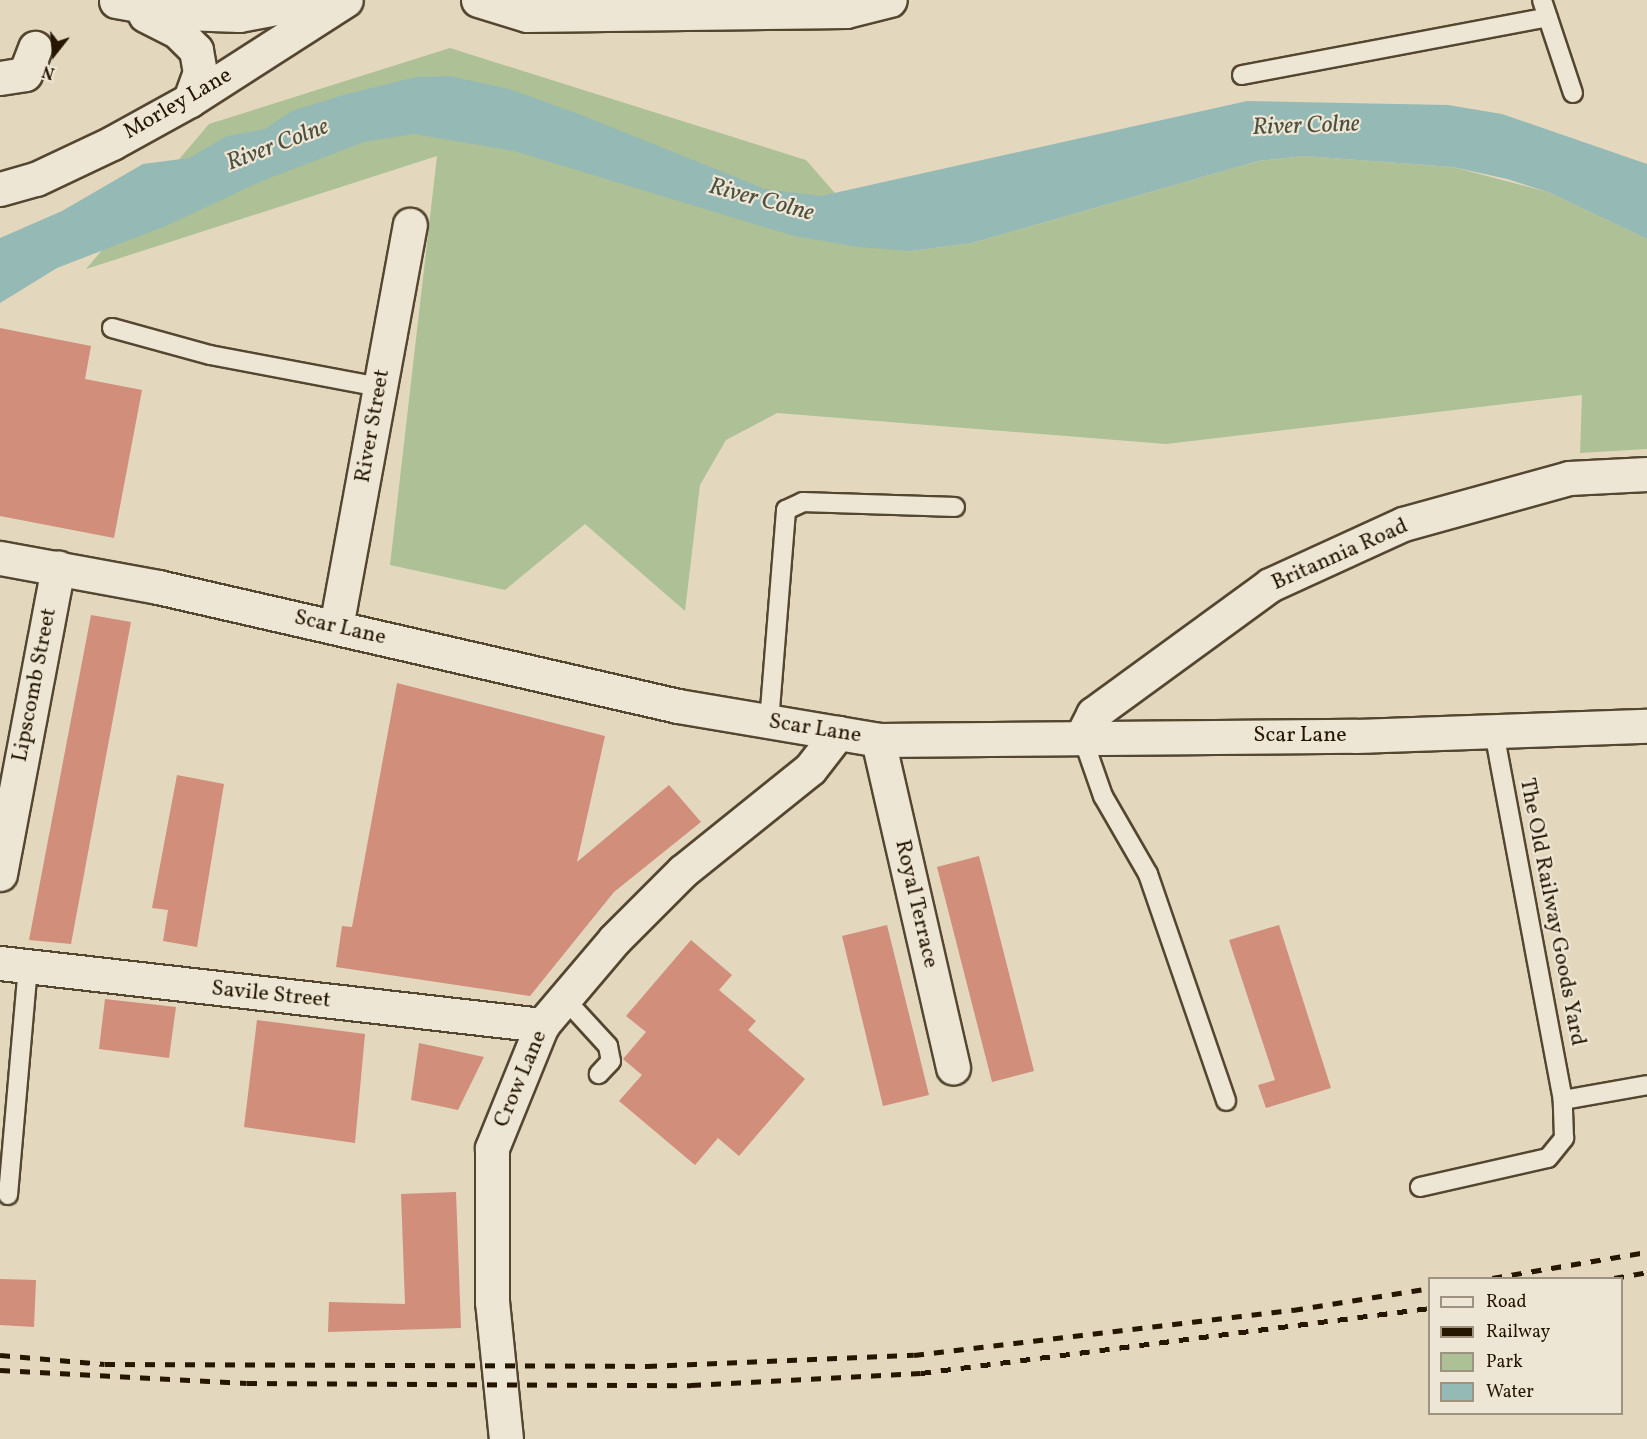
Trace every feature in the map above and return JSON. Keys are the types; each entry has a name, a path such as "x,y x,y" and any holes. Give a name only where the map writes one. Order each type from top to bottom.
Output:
{"street":[{"path":"115,0 183,13 239,15 319,0"},
{"path":"115,0 177,31 196,50 200,72 190,100"},
{"name":"Morley Lane","path":"0,189 46,175 190,100 346,0"},
{"path":"478,0 527,15 846,11 890,0"},
{"path":"0,78 25,74 35,48"},
{"name":"River Street","path":"336,627 410,225"},
{"name":"Britannia Road","path":"1082,736 1093,714 1270,585 1403,524 1569,478 1647,474"},
{"name":"Scar Lane","path":"0,558 58,567 336,627 678,706 878,740 1494,732 1647,726"},
{"name":"Lipscomb Street","path":"0,874 58,567"},
{"name":"Crow Lane","path":"506,1439 492,1302 492,1148 542,1025 564,998 683,871 810,769 838,733"},
{"name":"Royal Terrace","path":"878,740 953,1068"},
{"name":"Savile Street","path":"14,965 542,1025"}],"lane":[{"path":"1242,75 1545,9 1573,93"},
{"path":"112,328 210,355 380,387"},
{"path":"769,722 786,510 804,502 955,507"},
{"name":"The Old Railway Goods Yard","path":"1420,1187 1548,1158 1559,1150 1564,1138 1563,1100 1494,732"},
{"path":"1082,736 1103,796 1148,874 1226,1101"},
{"path":"8,1195 14,965"},
{"path":"564,998 608,1046 611,1060 599,1074"},
{"path":"1563,1100 1647,1085"}],"green space":[{"path":"450,48 806,160 834,192 911,251 972,243 1258,161 1304,156 1453,167 1548,192 1647,239 1647,449 1580,453 1582,395 1166,444 777,413 726,440 700,485 685,611 585,524 505,590 390,565 437,156 86,269 209,124"}],"water":[{"name":"River Colne","path":"449,76 509,89 579,114 765,189 821,196 1247,101 1448,105 1502,114 1647,164 1647,239 1548,192 1507,179 1453,167 1304,156 1258,161 972,243 911,251 859,247 794,236 514,151 414,134 364,142 262,181 168,225 57,268 0,303 0,238 62,211 143,164 189,158 227,136 265,129 292,111 343,95 416,77"}],"building":[{"path":"0,328 91,346 85,379 142,390 114,538 0,516"},
{"path":"91,615 131,622 71,944 29,940"},
{"path":"397,683 605,736 577,862 669,785 701,822 614,892 530,996 336,967 342,926 352,927"},
{"path":"177,775 224,784 197,947 163,941 168,910 152,908"},
{"path":"979,856 1034,1071 992,1082 937,867"},
{"path":"887,925 929,1095 883,1106 842,936"},
{"path":"1279,925 1331,1088 1266,1108 1258,1085 1275,1080 1229,940"},
{"path":"691,940 732,975 719,990 756,1021 748,1030 805,1079 739,1156 718,1138 695,1165 619,1101 642,1075 623,1059 646,1032 626,1016"},
{"path":"105,999 176,1007 169,1058 99,1049"},
{"path":"257,1020 365,1034 355,1143 244,1127"},
{"path":"419,1043 484,1057 458,1110 411,1100"},
{"path":"456,1192 461,1328 328,1332 329,1302 405,1304 401,1194"},
{"path":"0,1279 36,1280 34,1327 0,1325"}],"railway":[{"path":"1498,1277 1647,1252"},
{"path":"1620,1277 1647,1272"},
{"path":"0,1355 105,1364 647,1366 914,1355 1293,1310 1428,1288"},
{"path":"0,1370 247,1383 691,1385 921,1373 1428,1308"}]}
